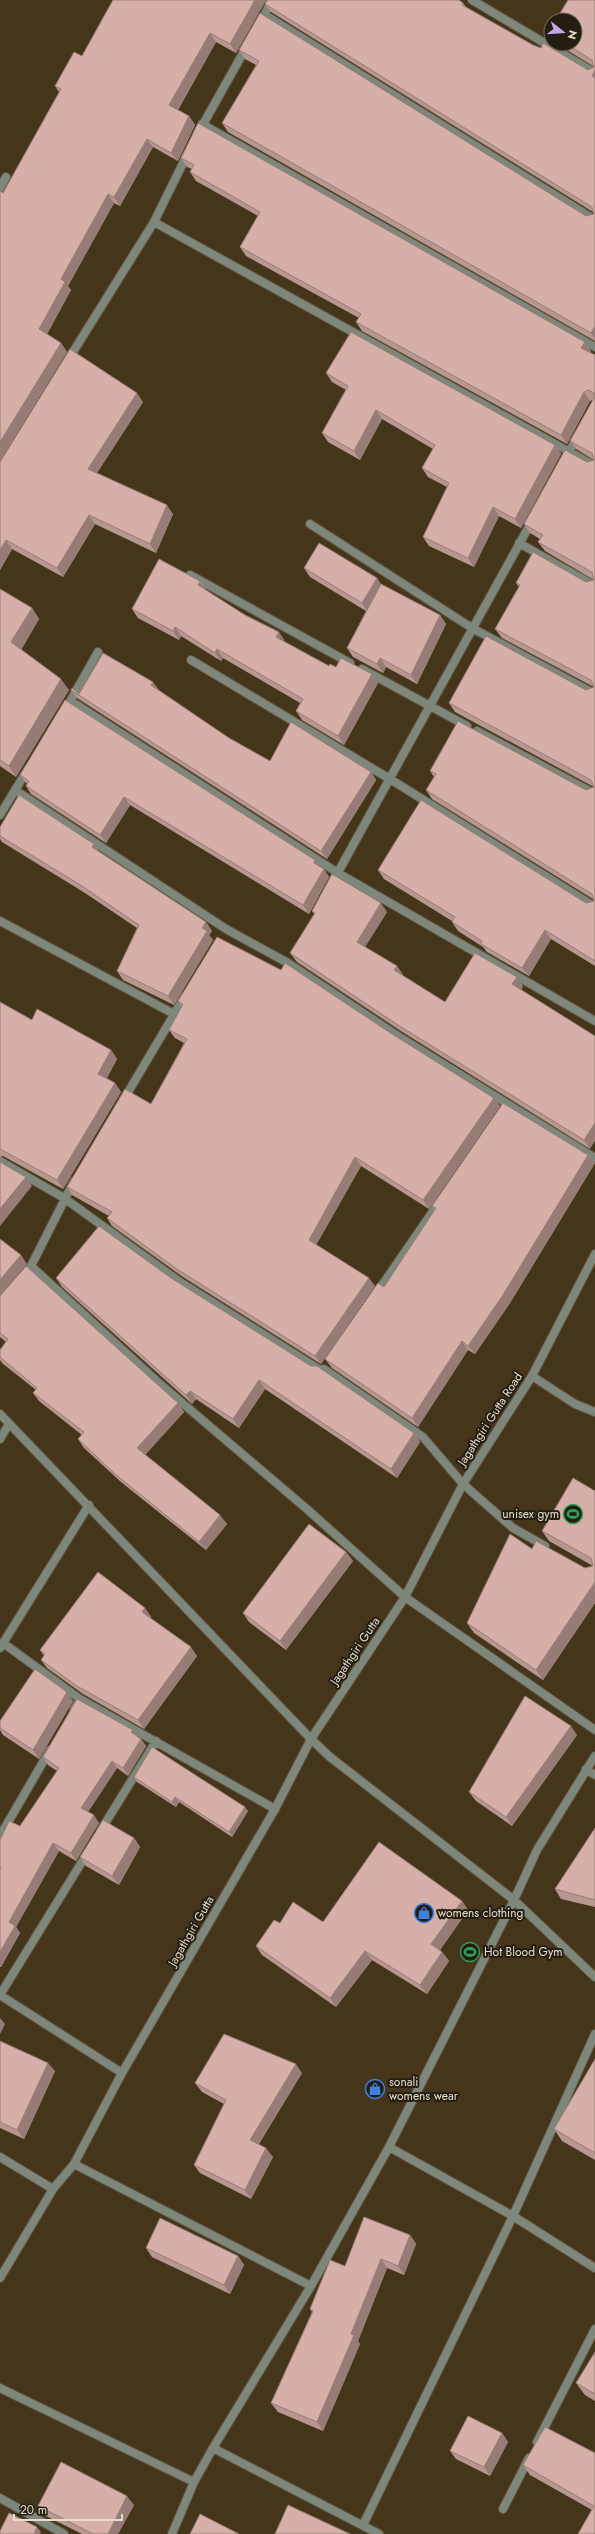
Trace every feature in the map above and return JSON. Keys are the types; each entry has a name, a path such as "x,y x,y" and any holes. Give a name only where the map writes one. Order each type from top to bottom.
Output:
{"street":[{"path":"63,369 154,222 202,124 265,15 272,0"},
{"path":"472,0 595,73"},
{"path":"265,15 595,220"},
{"path":"202,124 595,347"},
{"path":"0,188 6,177"},
{"path":"154,222 595,466"},
{"path":"559,471 580,431"},
{"path":"326,894 537,510"},
{"path":"310,524 472,628 595,694"},
{"path":"519,543 595,586"},
{"path":"190,575 595,794"},
{"path":"63,713 98,652"},
{"path":"191,660 390,779 595,907"},
{"path":"70,701 338,874 595,1021"},
{"path":"0,816 31,764"},
{"path":"15,790 224,932 290,960 401,1038 505,1107 595,1158"},
{"path":"0,921 174,1014"},
{"path":"117,1109 190,988"},
{"path":"0,1161 64,1198 180,1282 320,1370 327,1366 422,1437 463,1484 513,1528 554,1551"},
{"path":"23,1278 32,1267 64,1198 80,1171"},
{"path":"369,1304 445,1194"},
{"name":"Jagathgiri Gutta Road","path":"405,1597 463,1484 532,1376 594,1257"},
{"path":"32,1267 160,1384 308,1510 405,1597 595,1730"},
{"path":"532,1376 575,1404 595,1412"},
{"path":"0,1414 89,1505 311,1739 330,1757 514,1900 595,1977"},
{"path":"0,1439 9,1424"},
{"path":"89,1505 2,1646 80,1699 275,1809"},
{"name":"Jagathgiri Gutta","path":"0,2278 53,2189 74,2164 122,2074 275,1809 311,1739 405,1597"},
{"path":"70,1716 80,1699"},
{"path":"122,2074 0,1995 156,1741"},
{"path":"0,1836 54,1742"},
{"path":"172,2534 194,2482 213,2448 311,2286 389,2147 514,1900 537,1850 595,1756"},
{"path":"586,1769 595,1776"},
{"path":"363,2524 513,2216 595,2034"},
{"path":"389,2147 513,2216 595,2268"},
{"path":"0,2157 53,2189"},
{"path":"74,2164 311,2286"},
{"path":"503,2508 595,2329"},
{"path":"0,2388 194,2482"},
{"path":"213,2448 363,2524 379,2534"},
{"path":"0,2498 64,2534"}],"building":[{"path":"113,0 255,0 230,44 210,33 169,105 189,116 171,153 147,139 114,197 108,194 61,279 65,282 39,329 61,343 0,442 0,191 3,193 61,89 55,86 74,52 82,56"},
{"path":"267,0 459,0 463,3 462,5 533,45 541,48 543,43 543,52 558,52 588,70 594,67 592,60 579,52 583,52 583,12 561,12 568,0 595,0 595,70 592,76 595,78 595,326 591,333 222,123 259,61 239,50 260,13 586,216 594,214 592,207 265,4"},
{"path":"198,123 585,342 581,348 595,355 595,961 545,930 522,968 481,944 482,941 452,922 455,917 378,870 421,800 586,903 594,901 592,894 426,790 436,774 430,771 458,721 586,790 594,787 591,780 449,703 486,636 586,690 594,687 591,680 495,629 520,585 516,583 533,552 586,582 594,580 592,572 538,542 543,535 524,524 565,450 587,462 594,460 592,453 570,441 594,398 594,393 589,390 584,392 561,435 356,322 361,314 240,247 260,212 190,172 194,165 181,158"},
{"path":"351,332 555,445 515,519 493,507 468,558 423,537 449,483 422,468 435,445 376,410 354,451 322,433 348,386 326,373"},
{"path":"70,349 137,393 88,469 167,505 150,544 89,515 57,568 6,540 0,550 0,462"},
{"path":"319,543 377,578 362,603 304,568"},
{"path":"159,559 200,581 198,585 245,615 279,632 276,637 329,666 330,664 336,667 341,658 372,674 338,736 296,711 303,699 217,649 215,653 175,627 173,631 132,609"},
{"path":"381,584 440,615 411,675 380,658 377,664 347,648"},
{"path":"0,589 32,608 11,642 61,679 9,766 0,760"},
{"path":"103,653 153,682 151,685 229,738 270,761 291,722 371,772 321,851 71,690 72,688 79,694"},
{"path":"65,700 315,860 314,863 324,869 303,905 124,797 100,835 26,786 29,781 20,775"},
{"path":"19,795 94,844 92,847 206,922 202,928 207,931 168,996 117,971 139,925 79,884 0,836 0,827"},
{"path":"332,874 381,903 357,942 397,966 394,970 445,1002 475,953 517,977 512,984 595,1036 595,1123 584,1140 398,1025 290,953 315,913 312,911"},
{"path":"217,937 281,970 285,963 392,1034 494,1098 423,1200 355,1157 309,1240 369,1278 315,1356 177,1269 107,1218 112,1212 67,1187 125,1089 151,1104 187,1039 169,1030 183,1004 178,1001"},
{"path":"0,1002 32,1020 37,1009 111,1050 98,1074 115,1083 57,1180 0,1149"},
{"path":"503,1103 588,1155 503,1295 468,1346 462,1341 412,1418 325,1359 378,1283 384,1287 436,1208 432,1206"},
{"path":"0,1162 26,1177 0,1209"},
{"path":"99,1226 171,1278 311,1366 317,1366 414,1433 391,1469 259,1380 233,1419 190,1391 186,1395 56,1278"},
{"path":"0,1239 21,1255 0,1280"},
{"path":"26,1266 178,1403 137,1448 220,1515 199,1542 115,1474 78,1439 84,1432 33,1393 37,1388 0,1357 0,1350 8,1339 0,1333 0,1296"},
{"path":"573,1478 595,1491 595,1582 536,1670 467,1623 510,1534 532,1549 536,1541 585,1568 593,1566 591,1558 542,1531"},
{"path":"309,1524 346,1552 280,1641 243,1613"},
{"path":"98,1572 145,1608 142,1612 191,1647 138,1720 77,1686 41,1660 45,1654 40,1650"},
{"path":"35,1669 67,1692 33,1750 0,1728 0,1721"},
{"path":"525,1696 571,1726 506,1817 469,1792"},
{"path":"77,1699 133,1730 131,1732 141,1739 123,1768 112,1761 81,1808 94,1815 71,1853 53,1843 9,1922 15,1926 0,1952 0,1840 9,1821 20,1826 59,1768 43,1757"},
{"path":"152,1747 245,1807 229,1832 175,1797 172,1802 134,1777"},
{"path":"103,1820 134,1838 112,1876 80,1857"},
{"path":"595,1828 595,1900 555,1889"},
{"path":"379,1842 462,1901 431,1944 442,1952 420,1985 365,1951 330,1998 256,1946 274,1920 280,1923 293,1902 323,1922"},
{"path":"224,2034 296,2064 250,2140 266,2148 245,2190 194,2165 226,2100 195,2083"},
{"path":"0,2041 48,2063 17,2130 0,2122"},
{"path":"595,2059 595,2153 554,2129"},
{"path":"364,2217 410,2235 398,2266 381,2259 351,2334 354,2335 317,2422 271,2403 313,2311 310,2309 330,2260 345,2266"},
{"path":"160,2218 238,2256 224,2285 146,2248"},
{"path":"595,2352 595,2394 576,2383"},
{"path":"468,2416 502,2433 484,2467 450,2451"},
{"path":"545,2427 595,2453 595,2534 578,2534 594,2506 523,2465"},
{"path":"61,2462 127,2496 108,2534 93,2534 38,2506"},
{"path":"288,2505 350,2534 275,2534"},
{"path":"9,2513 37,2527 34,2534 0,2534"},
{"path":"200,2514 239,2534 190,2534"}],"place":[{"name":"unisex gym","path":"573,1514"},
{"name":"womens clothing","path":"424,1913"},
{"name":"Hot Blood Gym","path":"470,1952"},
{"name":"sonali womens wear","path":"375,2089"}]}
